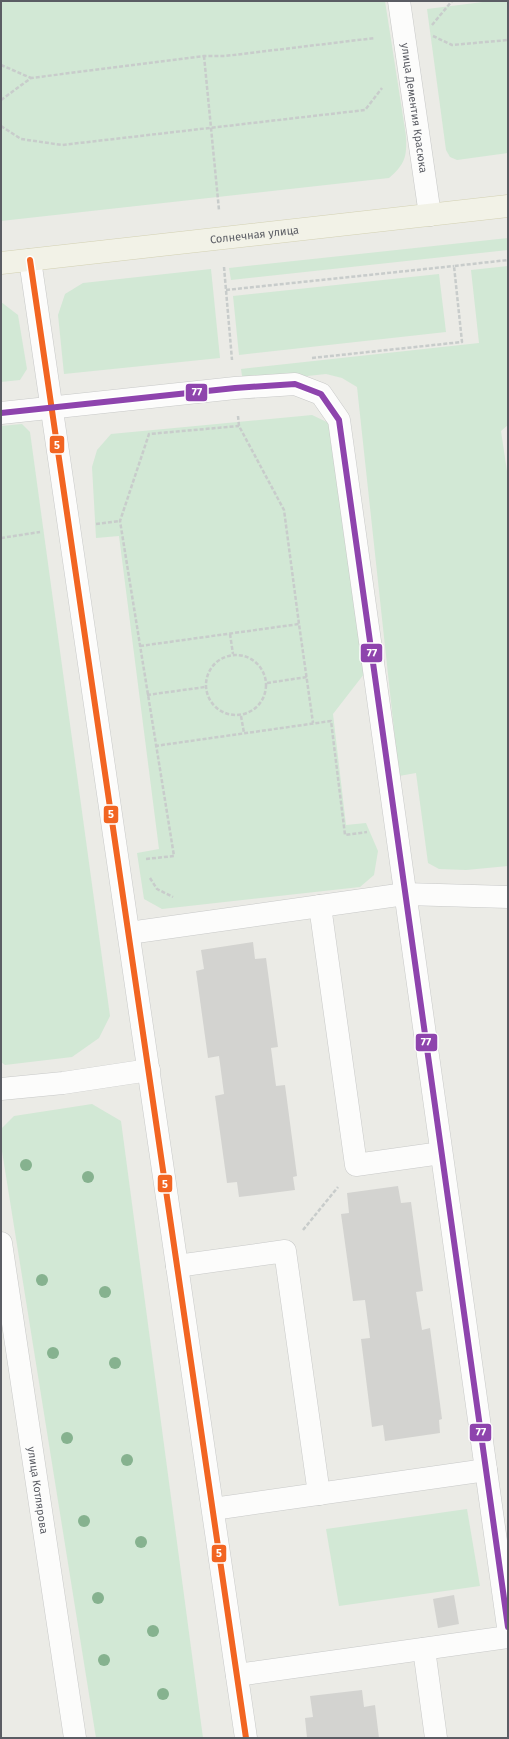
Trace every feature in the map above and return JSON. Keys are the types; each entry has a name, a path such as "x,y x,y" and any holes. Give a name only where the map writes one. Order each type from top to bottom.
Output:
{"main road":[{"name":"Солнечная улица","path":"1,263 508,206"}],"street":[{"name":"улица Дементия Красюка","path":"399,1 413,40 430,215"},
{"path":"30,260 246,1738"},
{"path":"1,413 235,388 295,384 321,394 339,420 508,1627"},
{"path":"129,933 405,894 508,898"},
{"path":"320,906 356,1165 442,1153"},
{"path":"1,1089 63,1083 149,1070"},
{"name":"улица Котлярова","path":"1,1244 10,1365 75,1738"},
{"path":"177,1266 285,1251 319,1494"},
{"path":"213,1509 486,1470"},
{"path":"237,1675 508,1637"},
{"path":"424,1649 436,1738"}],"path":[{"path":"1,126 22,139 62,145 365,110 413,40 452,1"},
{"path":"1,100 31,78 204,56 225,56 413,40 452,45 508,40"},
{"path":"204,56 217,189"},
{"path":"1,64 31,78"},
{"path":"226,290 508,260"},
{"path":"224,266 239,426 284,510 313,723"},
{"path":"304,359 462,342 454,266"},
{"path":"147,865 146,859 174,856 155,746 120,520 149,434 239,426"},
{"path":"140,646 299,624"},
{"path":"230,634 233,654"},
{"path":"233,654 247,656 262,668 267,683 263,700 250,713 241,716 226,715 210,703 205,687 207,674 217,660 233,654"},
{"path":"267,683 307,677"},
{"path":"147,696 205,687"},
{"path":"241,716 244,733"},
{"path":"155,746 331,721 345,835 369,832 370,839"},
{"path":"149,876 157,889 176,899"},
{"path":"285,1251 356,1165"}],"green space":[{"path":"1,1 385,1 406,136 404,160 399,168 389,178 1,221"},
{"path":"491,1 508,1 508,153 457,160 450,157 446,150 427,9"},
{"path":"508,238 508,250 231,280 229,268"},
{"path":"508,266 508,425 501,431 508,478 508,866 466,870 439,869 428,863 416,773 399,776 357,387 342,378 326,374 243,383 241,369 479,343 471,270"},
{"path":"211,269 220,358 64,374 58,315 65,294 83,283"},
{"path":"439,274 446,332 239,355 233,296"},
{"path":"1,302 18,315 27,369 20,380 1,382"},
{"path":"312,415 333,425 364,674 333,714 346,825 366,823 378,851 374,875 360,887 162,909 144,899 137,853 159,849 119,536 96,538 92,467 97,450 111,434"},
{"path":"22,424 30,432 110,1016 99,1038 72,1057 5,1065 1,1062 1,426"},
{"path":"92,1104 121,1121 203,1738 96,1738 1,1145 1,1129 14,1116"},
{"path":"467,1509 480,1586 339,1606 326,1529"}],"building":[{"path":"253,942 255,959 266,958 278,1047 271,1048 276,1086 285,1085 297,1176 293,1177 295,1190 239,1197 237,1182 227,1183 215,1096 224,1094 219,1056 208,1058 196,971 204,969 201,950"},
{"path":"398,1186 401,1203 411,1202 423,1291 416,1292 422,1330 430,1328 442,1419 439,1420 440,1433 385,1441 383,1425 372,1427 361,1339 370,1338 365,1300 353,1301 341,1214 349,1213 347,1193"},
{"path":"454,1595 459,1624 438,1628 433,1599"},
{"path":"362,1690 364,1707 375,1705 379,1738 307,1738 305,1718 313,1717 310,1696"}],"transit line":[{"name":"5","path":"30,260 246,1738"},
{"name":"77","path":"1,413 235,388 295,384 321,394 339,420 508,1627"}]}
